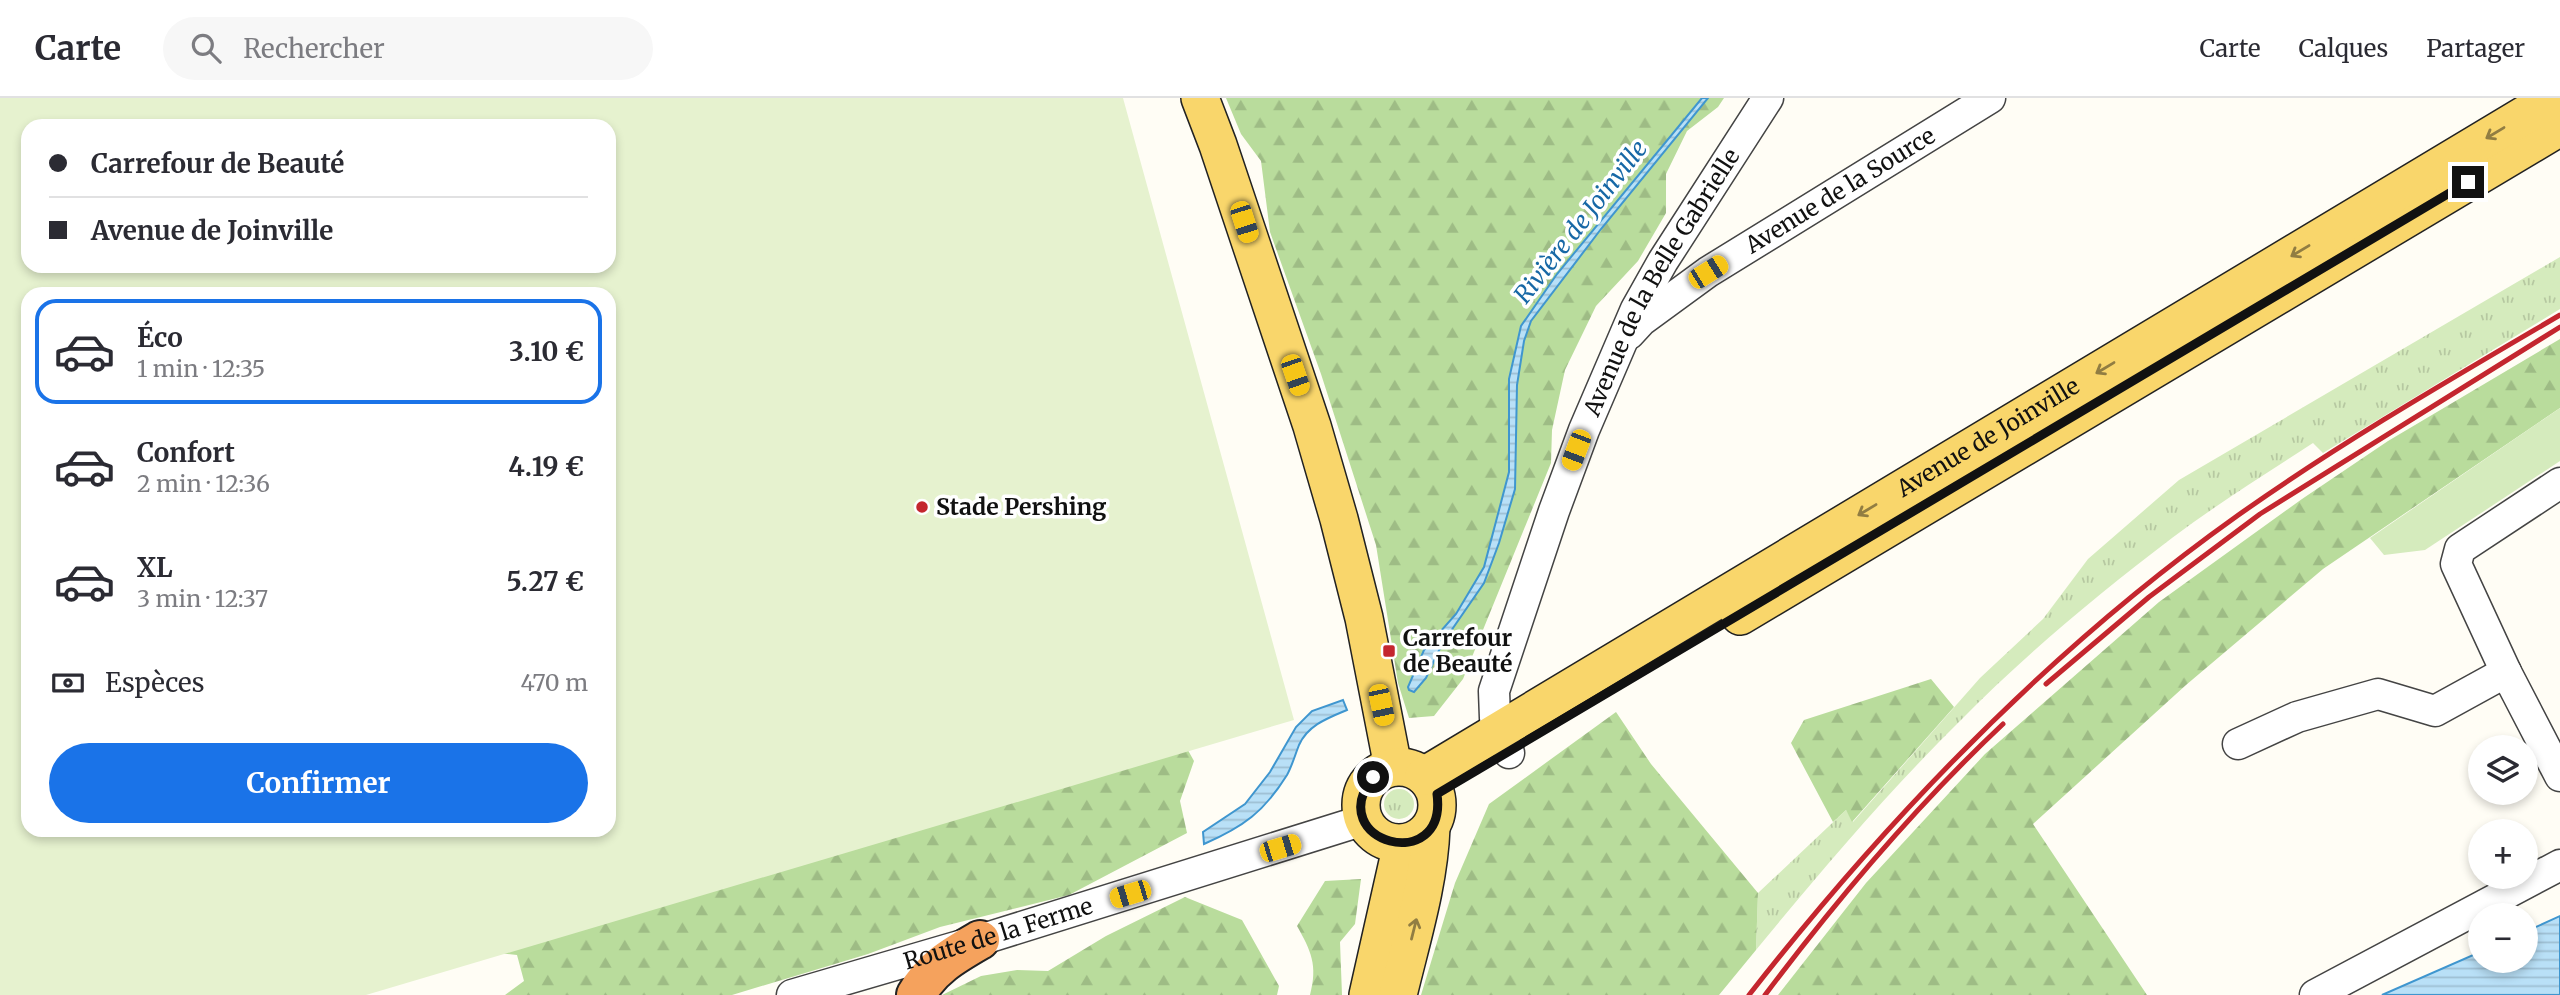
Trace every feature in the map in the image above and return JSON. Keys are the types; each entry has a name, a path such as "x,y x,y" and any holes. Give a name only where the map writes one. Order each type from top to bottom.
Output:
{"highway":[{"path":"916,995 924,980 942,962 980,940"}],"main road":[{"path":"1200,98 1219,145 1303,400 1339,519 1364,618 1417,802 1427,874 1398,995"},
{"name":"Avenue de Joinville","path":"1417,802 1504,741 2553,98"},
{"name":"Avenue de Joinville","path":"1504,741 2560,127"},
{"path":"1373,777 1417,802 1383,841 1364,820 1361,797 1365,786 1373,777"},
{"path":"1368,995 1417,802"}],"street":[{"name":"Avenue de la Belle Gabrielle","path":"1504,741 1494,718 1494,691 1580,442 1636,309 1663,261 1768,98"},
{"name":"Avenue de la Source","path":"1626,337 1642,321 1708,272 1990,98"},
{"path":"1682,235 1673,263 1673,272 1682,279 1708,272"},
{"path":"2560,483 2460,549 2456,564 2505,672 2560,776"},
{"path":"2238,744 2297,717 2378,694 2435,711 2505,672"},
{"name":"Route de la Ferme","path":"792,995 980,940 1364,820"},
{"path":"2315,995 2560,864"}],"green space":[{"name":"Stade Pershing","path":"0,98 1123,98 1294,720 366,995 0,995"},
{"path":"1226,98 1724,98 1718,107 1687,131 1666,174 1666,213 1638,261 1596,306 1565,370 1552,430 1551,463 1463,679 1434,716 1409,718 1398,683 1376,545 1321,374 1270,232 1261,161 1241,134"},
{"path":"2560,257 2560,309 2323,453 2313,443 2189,525 2063,626 2010,672 1906,776 1756,950 1758,893 1846,810 1853,822 1980,678 2043,619 2088,559 2179,480"},
{"path":"2560,339 2560,408 2323,569 2186,685 2033,824 2147,995 1778,995 1866,883 1985,754 2159,602 2388,441"},
{"path":"2560,408 2560,461 2425,550 2384,555 2370,538"},
{"path":"1931,679 1954,707 1852,822 1846,810 1833,822 1791,743 1804,720"},
{"path":"1616,712 1651,764 1758,893 1756,950 1719,995 1421,995 1455,883 1489,804"},
{"path":"1180,736 1194,761 1180,801 1187,833 1069,895 940,927 868,954 732,995 505,995 524,981 517,955 478,951 601,837 616,837 616,829"},
{"path":"1399,789 1405,790 1413,798 1413,810 1405,818 1399,819 1393,818 1385,810 1384,804 1385,798 1393,790"},
{"path":"1361,879 1355,924 1340,942 1342,995 1310,995 1312,959 1297,926 1325,881"},
{"path":"1185,897 1242,920 1279,986 1277,995 942,995 981,976 1017,970 1048,971 1106,936"}],"water":[{"path":"1702,98 1708,98 1601,229 1531,321 1524,341 1517,385 1515,489 1499,543 1484,583 1442,644 1426,678 1414,692 1409,690 1424,650 1456,614 1484,567 1509,472 1509,379 1521,326 1557,274"},
{"path":"1343,700 1347,710 1319,723 1308,732 1299,745 1287,775 1261,809 1230,831 1204,844 1203,832 1245,804 1270,772 1296,727 1312,711"},
{"path":"2560,916 2560,995 2382,995 2468,957 2468,973 2538,973 2538,926"}],"railway":[{"path":"1749,995 1858,863 1916,799 1976,738 2102,622 2168,567 2276,489 2396,412 2560,315"},
{"path":"2046,684 2149,597 2260,514 2560,327"},
{"path":"1765,995 1878,855 2003,724"}],"place":[{"name":"Stade Pershing","path":"922,507"},
{"name":"Carrefour de Beauté","path":"1389,651"}],"route":[{"path":"1373,777 1365,786 1361,797 1361,809 1368,828 1383,841 1402,844 1413,842 1431,827 1436,817 1437,794 2468,182"}],"water label":[{"name":"Rivière de Joinville","path":"1581,222"}]}
